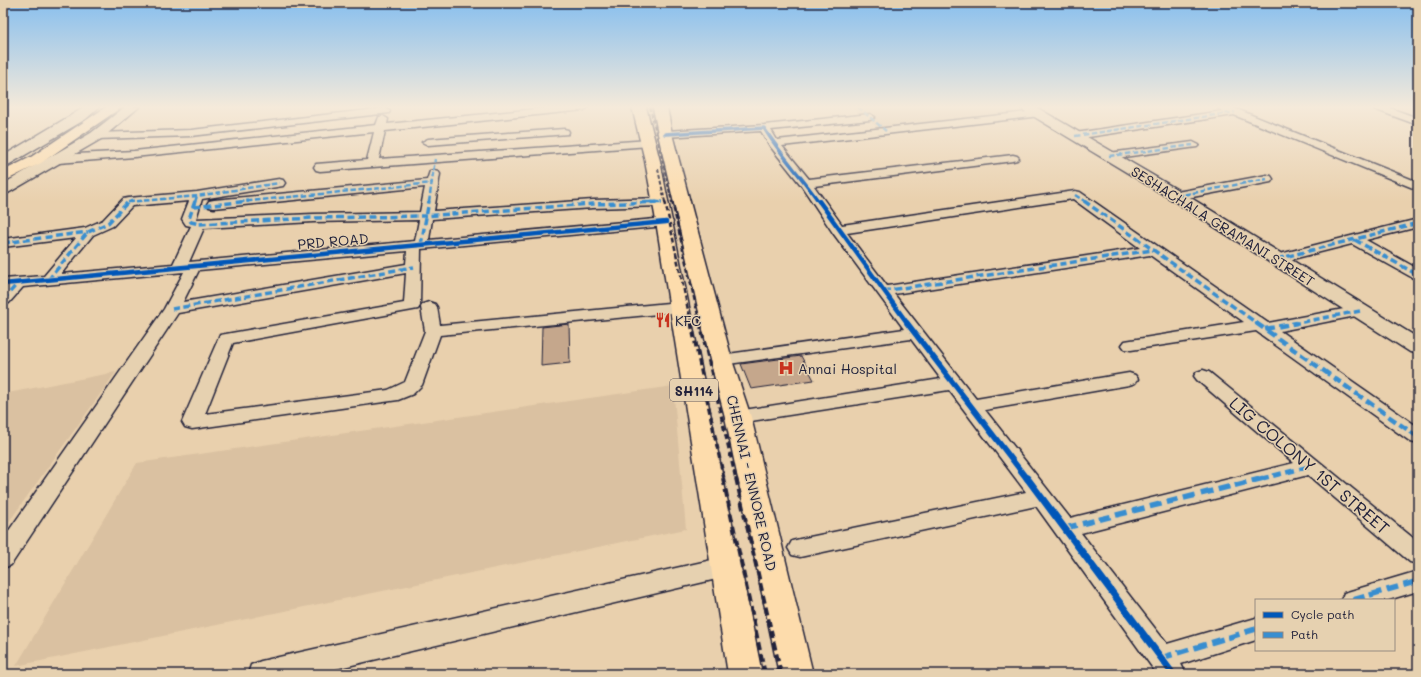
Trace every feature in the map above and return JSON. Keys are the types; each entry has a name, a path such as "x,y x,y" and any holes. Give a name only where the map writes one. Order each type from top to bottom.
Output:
{"main road":[{"path":"3,169 21,160 55,139"},
{"path":"3,177 36,160 68,139"},
{"name":"CHENNAI - ENNORE ROAD","path":"657,139 664,212 679,308 745,674"},
{"name":"CHENNAI - ENNORE ROAD","path":"657,139 738,417 796,674"}],"street":[{"path":"3,162 43,139"},
{"path":"3,190 92,139"},
{"path":"58,159 134,154 280,139"},
{"path":"372,164 378,139"},
{"path":"428,139 433,184 427,216 417,245 412,306 226,339 192,422 391,396 406,390 413,385 433,331 429,307"},
{"path":"428,142 474,139"},
{"path":"320,167 372,164 661,139"},
{"path":"771,139 806,183 882,291 1042,497 1167,666 1255,629"},
{"path":"774,144 821,139"},
{"name":"SESHACHALA GRAMANI STREET","path":"1079,139 1176,196 1418,347"},
{"path":"1301,139 1418,186"},
{"path":"1109,156 1193,145"},
{"path":"806,183 1013,158"},
{"path":"1176,196 1267,179"},
{"path":"196,201 280,183"},
{"path":"3,243 88,232 108,223 128,202 196,201 433,184"},
{"path":"838,230 1075,195 1418,437"},
{"path":"196,201 189,219 191,222 199,224 313,218 427,216 593,204 664,212"},
{"name":"PRD ROAD","path":"11,284 417,245 664,212"},
{"path":"1277,259 1418,223"},
{"path":"3,558 172,309 187,267 199,224"},
{"path":"48,280 88,232"},
{"path":"1355,240 1418,274"},
{"path":"882,291 1153,250"},
{"path":"172,309 414,268"},
{"path":"3,300 11,284"},
{"path":"433,331 679,308"},
{"path":"1131,345 1262,327 1360,311"},
{"path":"721,360 915,333"},
{"name":"LIG COLONY 1ST STREET","path":"1203,376 1418,555"},
{"path":"971,406 1129,379"},
{"path":"738,417 954,384"},
{"path":"1065,528 1312,466"},
{"path":"800,548 1042,497"},
{"path":"261,674 725,567"},
{"path":"1356,599 1418,581"}],"shaded area":[{"path":"116,372 3,530 3,394"},
{"path":"673,386 686,529 16,666 137,463"}],"building":[{"path":"569,324 570,363 541,366 542,327"},
{"path":"801,356 814,380 751,389 741,364"}],"railway":[{"path":"657,139 672,202"},
{"path":"658,169 665,202"},
{"path":"665,201 691,324"},
{"path":"672,201 700,324"},
{"path":"691,323 724,479"},
{"path":"700,323 736,479"},
{"path":"723,478 765,674"},
{"path":"736,478 781,674"}],"marked path":[{"path":"1109,156 1193,145"},
{"path":"421,245 433,183 435,159"},
{"path":"1177,196 1267,179"},
{"path":"48,280 88,232 108,223 128,202 197,196 279,183"},
{"path":"194,207 433,183"},
{"path":"1075,195 1418,437"},
{"path":"197,196 189,219 191,222 199,224 313,218 423,216 593,204 662,202"},
{"path":"1277,259 1418,223"},
{"path":"3,243 88,232"},
{"path":"1355,240 1418,275"},
{"path":"883,291 1153,250"},
{"path":"172,309 414,267"},
{"path":"3,300 18,283"},
{"path":"1265,329 1360,311"},
{"path":"1065,528 1312,466"},
{"path":"1356,599 1418,581"},
{"path":"1161,658 1255,629"}],"cycle path":[{"path":"771,139 806,183 838,230 883,291 1065,528 1173,674"},
{"path":"3,284 666,222"}],"place":[{"name":"KFC","path":"663,320"},
{"name":"Annai Hospital","path":"786,368"}]}
